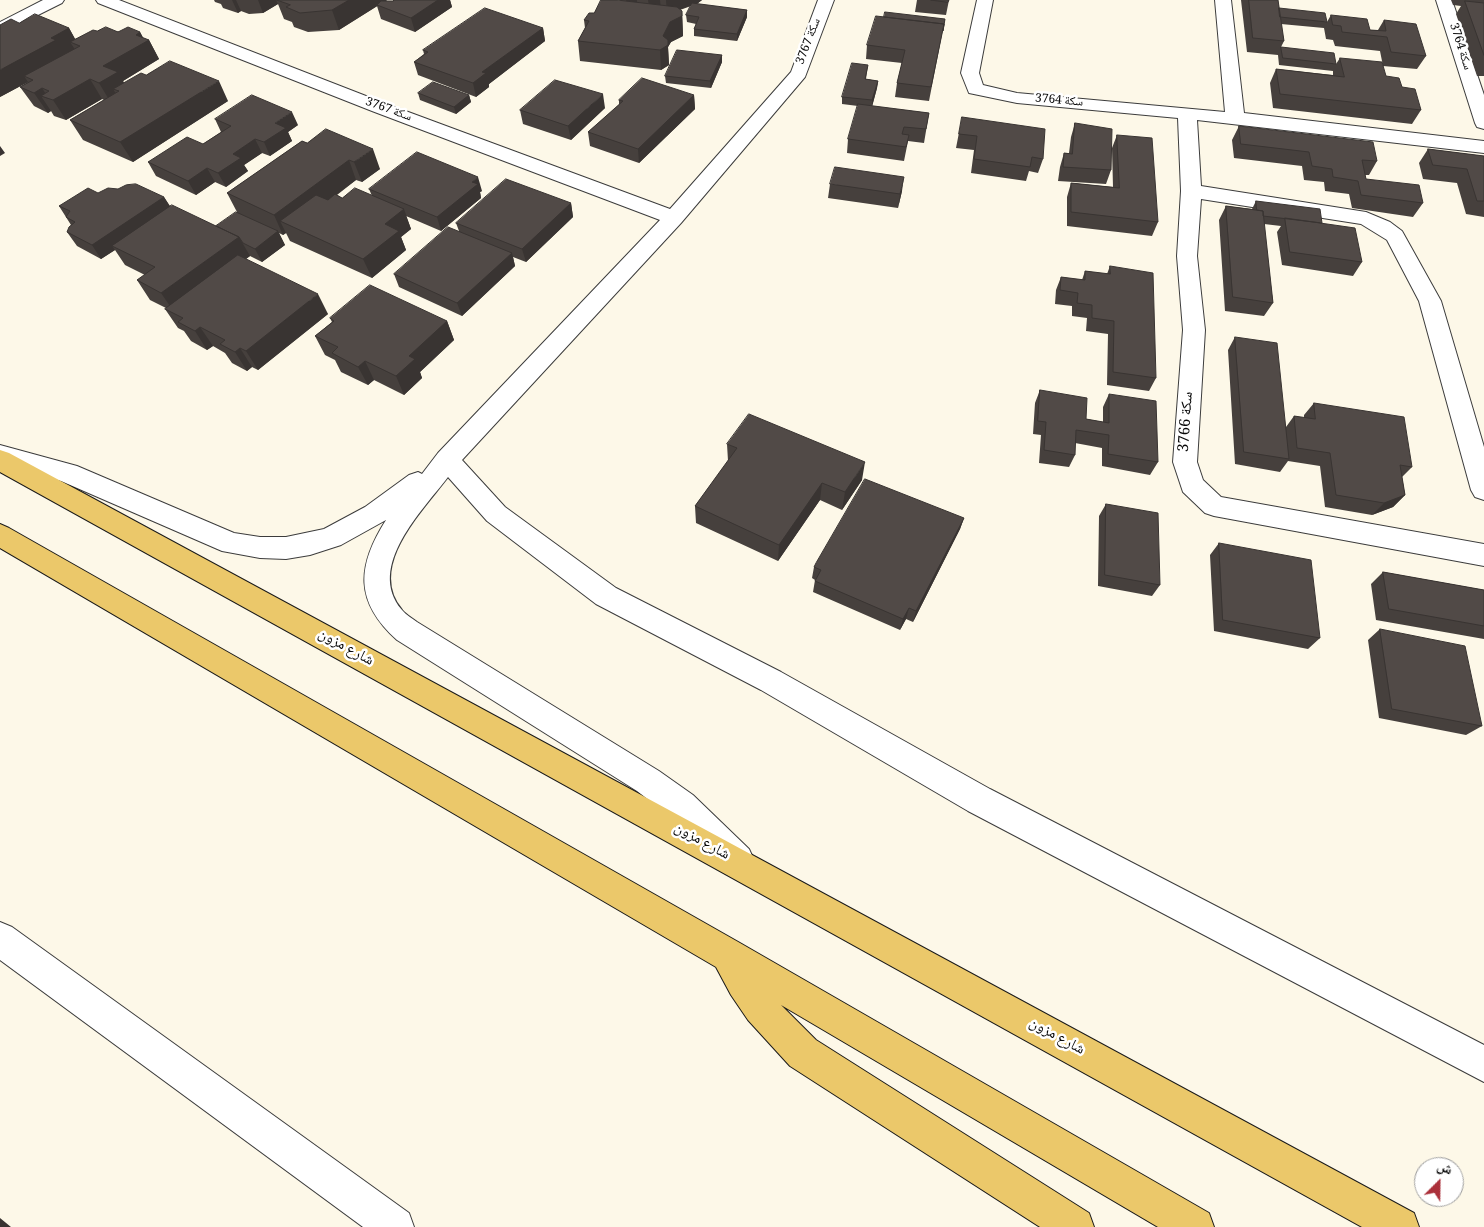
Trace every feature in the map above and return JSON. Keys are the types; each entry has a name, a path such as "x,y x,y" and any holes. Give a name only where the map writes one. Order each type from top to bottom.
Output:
{"main road":[{"name":"شارع مزون","path":"0,460 1400,1227"},
{"path":"0,535 1195,1227"},
{"path":"728,955 758,1007 780,1032 803,1053 1075,1227"}],"street":[{"path":"0,29 56,0"},
{"name":"سكة 3767","path":"104,0 378,107 674,218"},
{"name":"سكة 3767","path":"447,460 674,218 799,73 826,0"},
{"name":"سكة 3764","path":"985,0 970,73 975,89 1017,98 1235,118 1484,147"},
{"path":"1224,0 1235,118"},
{"name":"سكة 3764","path":"1444,0 1484,122"},
{"name":"سكة 3766","path":"1187,114 1192,192 1187,256 1194,330 1185,462 1192,485 1214,506 1484,555"},
{"path":"1192,192 1366,218 1383,227 1394,236 1430,301 1484,490"},
{"path":"0,454 68,473 231,543 254,548 279,549 330,539 354,528 376,514 447,460"},
{"path":"447,460 395,527 384,545 378,563 377,583 382,601 392,618 407,631 648,782 682,806 745,867"},
{"path":"447,460 496,514 606,596 771,681 979,800 1484,1064"},
{"path":"0,939 395,1227"}],"building":[{"path":"277,0 349,0 332,10 300,13 286,7 290,5"},
{"path":"438,0 411,18 377,5 381,1"},
{"path":"601,0 677,7 682,11 682,16 670,22 663,36 668,40 668,45 660,50 578,41 589,21 584,20 589,13 594,13"},
{"path":"931,0 949,0 948,2"},
{"path":"1249,0 1278,0 1284,41 1253,38"},
{"path":"1465,1 1484,3 1484,55"},
{"path":"692,3 747,10 737,34 694,29 699,17 686,15"},
{"path":"485,8 543,28 482,72 486,73 473,83 414,62 428,52 423,50"},
{"path":"1279,8 1325,13 1327,22 1280,17"},
{"path":"885,12 945,19 943,31 944,24 884,17"},
{"path":"35,14 69,28 51,38 56,40 0,70 0,25 11,19 19,23"},
{"path":"1331,15 1367,19 1370,30 1386,31 1384,20 1416,24 1426,56 1391,52 1387,37 1342,32 1341,26 1333,25"},
{"path":"876,16 944,24 931,87 897,83 905,50 867,45"},
{"path":"106,27 118,32 128,27 140,32 136,35 149,40 103,66 118,72 99,83 90,79 53,100 41,96 49,91 42,88 34,93 20,87 33,80 24,76 80,46 70,42 93,30 97,31"},
{"path":"1281,47 1334,53 1336,64 1283,58"},
{"path":"677,50 722,55 710,81 665,76"},
{"path":"1340,58 1382,62 1386,76 1399,78 1402,87 1415,89 1421,110 1280,94 1276,69 1344,77"},
{"path":"170,61 219,81 120,142 70,120 119,91 113,89 141,73 146,75"},
{"path":"852,63 868,65 865,79 878,81 872,100 842,97"},
{"path":"642,78 694,95 638,149 588,132 623,101 619,100"},
{"path":"555,80 603,94 568,126 520,110"},
{"path":"433,82 469,95 454,107 418,93"},
{"path":"252,95 292,112 275,123 286,128 264,142 255,139 233,154 241,158 218,173 207,168 188,181 148,162 187,137 203,144 231,126 215,119"},
{"path":"858,104 929,113 926,129 904,127 902,134 909,135 906,147 848,139"},
{"path":"962,117 1045,129 1043,159 1032,157 1030,167 974,159 977,136 959,134"},
{"path":"1075,123 1112,129 1111,170 1063,167 1064,153 1072,154"},
{"path":"1239,126 1373,142 1377,161 1362,160 1366,179 1419,185 1423,203 1361,195 1358,181 1333,177 1332,169 1312,166 1309,152 1241,144"},
{"path":"326,129 373,149 354,162 349,160 274,215 227,193 302,141 307,143"},
{"path":"1117,135 1152,138 1158,222 1071,212 1071,183 1119,188"},
{"path":"1428,149 1484,156 1484,201 1477,201 1467,169 1433,165"},
{"path":"417,152 478,177 472,182 478,184 437,217 369,189"},
{"path":"835,167 904,177 900,194 830,184"},
{"path":"506,179 571,203 522,249 456,223"},
{"path":"136,184 164,197 92,245 67,232 69,227 75,222 66,217 70,211 59,206 88,188 98,193 108,188 118,189 126,185"},
{"path":"355,188 404,209 385,224 399,231 363,259 280,221 316,195 328,200 335,194 342,198"},
{"path":"1256,201 1320,209 1322,223 1263,216 1263,211 1257,210"},
{"path":"172,205 239,237 161,293 137,280 155,267 112,246"},
{"path":"1226,206 1263,211 1273,303 1233,297"},
{"path":"236,212 278,231 255,249 243,243 239,237 216,226"},
{"path":"1285,218 1355,228 1362,262 1290,252"},
{"path":"448,227 512,253 457,303 394,274"},
{"path":"238,255 318,294 246,351 240,348 235,352 220,344 225,340 200,327 195,331 178,322 183,318 165,309"},
{"path":"1110,266 1153,273 1156,378 1113,372 1114,321 1092,318 1092,305 1077,303 1078,293 1060,290 1061,277 1085,280 1085,271 1110,274"},
{"path":"370,285 447,321 409,356 415,359 396,376 365,361 358,367 332,353 338,347 315,336 334,321 330,318"},
{"path":"1235,337 1277,343 1289,459 1244,452"},
{"path":"1040,390 1087,398 1086,419 1109,423 1109,394 1156,401 1158,462 1108,454 1109,435 1076,430 1075,455 1044,450 1046,422 1038,421"},
{"path":"1314,403 1404,417 1412,467 1400,465 1405,495 1384,503 1336,495 1330,453 1297,448 1294,416 1315,419"},
{"path":"749,414 865,462 845,492 822,483 779,545 695,506 737,448 727,444"},
{"path":"865,479 964,518 916,611 909,608 903,619 815,581 821,570 814,567"},
{"path":"1106,504 1158,513 1160,585 1105,575"},
{"path":"1219,543 1311,560 1320,638 1223,620"},
{"path":"1383,572 1484,590 1484,626 1389,609"},
{"path":"1380,629 1465,646 1482,726 1392,709"}]}
